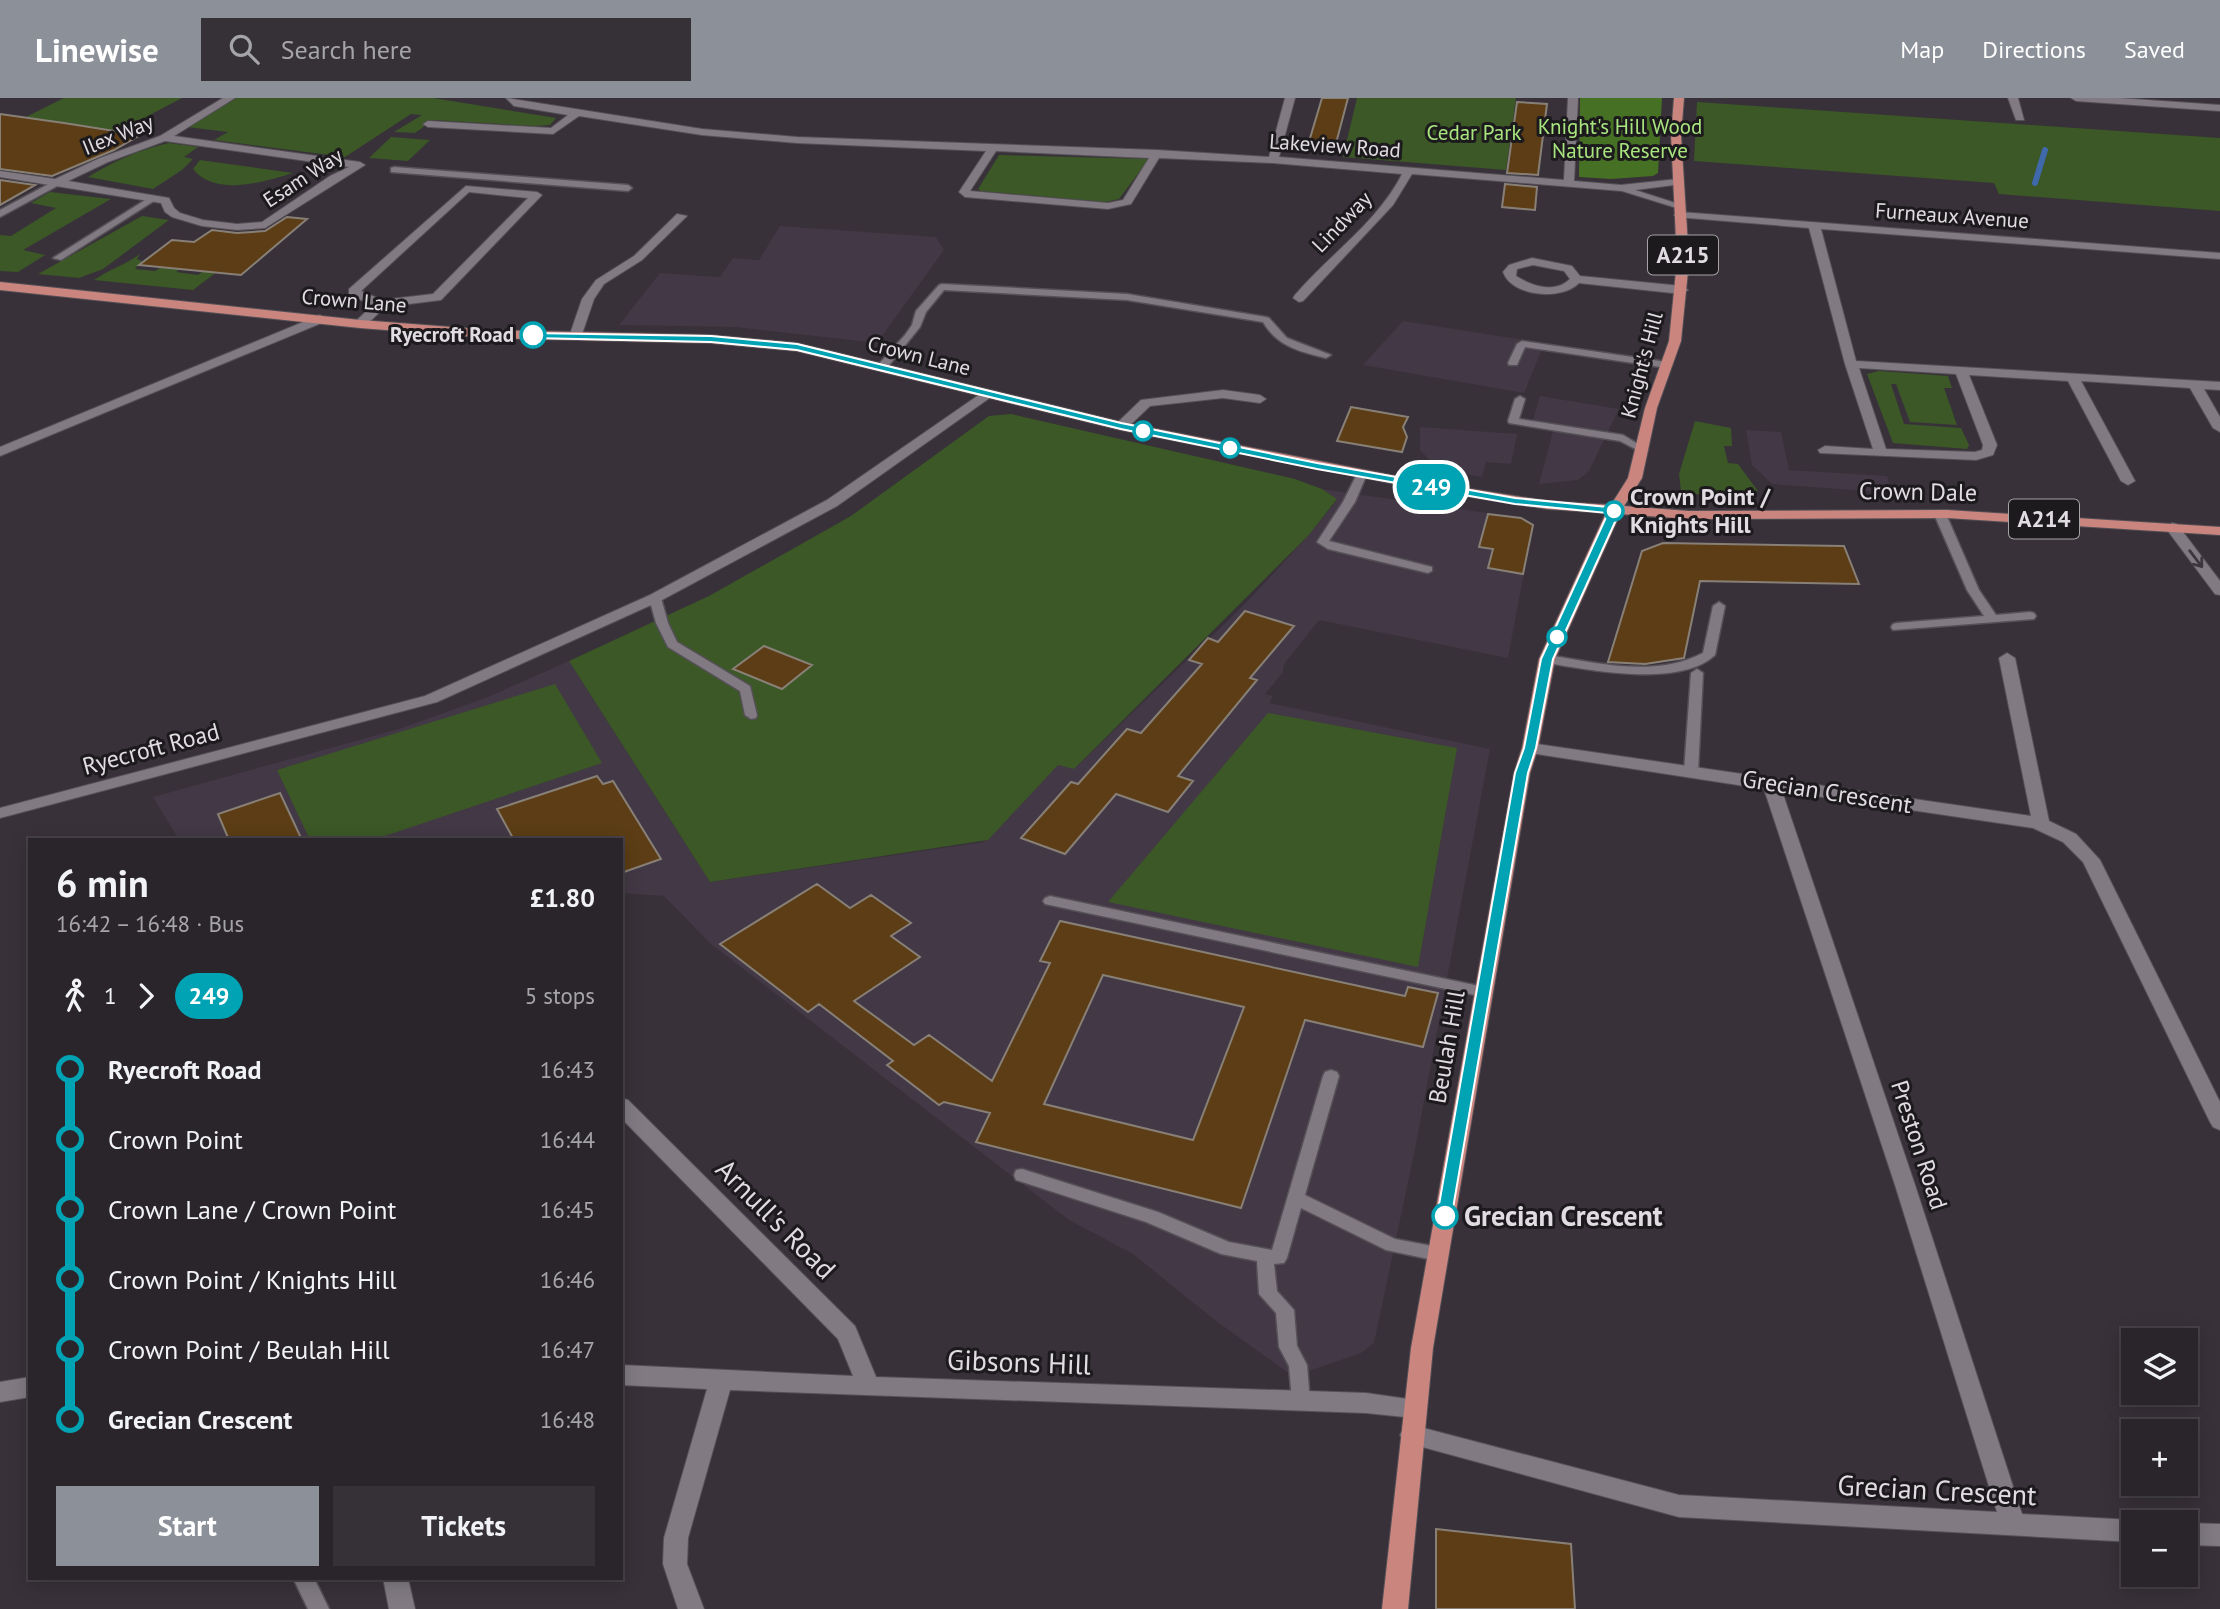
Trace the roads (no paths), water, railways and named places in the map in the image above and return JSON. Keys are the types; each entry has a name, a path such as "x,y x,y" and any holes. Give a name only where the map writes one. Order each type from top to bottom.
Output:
{"main road":[{"name":"Knight's Hill","path":"1614,511 1635,478 1651,408 1675,341 1682,289 1676,135 1679,98"},
{"name":"Crown Lane","path":"0,286 360,324 490,334 750,342 797,347 1121,426 1515,501 1614,511"},
{"name":"Crown Dale","path":"1614,511 1689,515 1940,514 2220,531"},
{"name":"Beulah Hill","path":"1395,1609 1414,1408 1438,1254 1522,773 1530,748 1547,659 1614,511"}],"street":[{"name":"Ilex Way","path":"56,183 104,160 164,138 230,98"},
{"name":"Lakeview Road","path":"511,98 517,104 702,132 797,140 1157,153 1621,188 1678,182"},
{"path":"1273,160 1290,98"},
{"path":"1569,184 1573,98"},
{"path":"2012,98 2020,118"},
{"path":"2076,98 2220,108"},
{"path":"428,124 553,131 577,113"},
{"name":"Esam Way","path":"159,199 176,215 202,223 237,227 265,225 334,178 360,165 164,138"},
{"path":"993,148 964,192 969,195 1108,206 1127,202 1157,153"},
{"name":"Lindway","path":"1299,298 1311,282 1396,195 1409,170"},
{"path":"0,174 159,199"},
{"name":"Furneaux Avenue","path":"1621,188 1680,210 1814,225 2220,256"},
{"path":"466,189 537,195 437,297 380,304 353,292 466,189"},
{"path":"575,337 588,299 600,282 638,258 681,216"},
{"path":"1814,225 1851,364 1881,453"},
{"path":"1576,279 1567,268 1545,262 1521,263 1509,272 1517,283 1540,289 1565,288 1576,279 1682,289"},
{"path":"360,324 380,304"},
{"path":"0,452 320,319"},
{"path":"1851,364 2220,386"},
{"path":"1825,450 1976,456 1988,452 1990,445 1961,371"},
{"path":"2074,379 2128,481"},
{"path":"2195,385 2220,428"},
{"name":"Ryecroft Road","path":"0,813 430,699 655,598 832,503 986,394"},
{"path":"1121,426 1146,403 1223,394 1260,399"},
{"path":"2172,527 2220,591"},
{"path":"2007,658 2041,822"},
{"name":"Grecian Crescent","path":"1530,748 1978,815 2041,822 2071,839 2091,860 2220,1122"},
{"name":"Preston Road","path":"1771,783 1905,1185 2013,1525"},
{"name":"Arnull's Road","path":"623,1107 847,1333 869,1387"},
{"name":"Gibsons Hill","path":"623,1375 869,1387 1366,1403 1414,1408"},
{"path":"691,1609 675,1564 677,1538 722,1378"},
{"path":"0,1392 28,1387"},
{"name":"Grecian Crescent","path":"1412,1435 1679,1506 2121,1530"},
{"path":"2198,1534 2220,1535"},
{"path":"395,1580 402,1609"}],"lane":[{"path":"394,170 628,188"},
{"path":"466,189 478,177"},
{"path":"0,214 56,183"},
{"path":"537,195 549,183"},
{"path":"58,258 159,199"},
{"path":"882,367 917,325 921,311 942,287 1126,297 1266,320 1273,332 1287,342 1326,355"},
{"path":"1513,363 1522,344 1667,365"},
{"path":"1520,399 1513,421 1623,438 1643,450"},
{"path":"1362,474 1349,502 1323,542 1328,546 1428,569"},
{"path":"1940,514 1973,590 1992,619"},
{"path":"655,598 662,623 672,644 746,689 751,715"},
{"path":"1547,659 1629,671 1696,664 1709,655 1719,606"},
{"path":"1897,627 2030,616"},
{"path":"1691,772 1696,673"},
{"path":"1050,901 1484,992"},
{"path":"1021,1175 1152,1217 1227,1249 1278,1258 1331,1076"},
{"path":"1297,1199 1392,1245 1438,1254"},
{"path":"1265,1256 1268,1294 1285,1310 1288,1347 1298,1364 1301,1401"},
{"path":"304,1580 319,1609"}],"waterway":[{"path":"2035,183 2045,150"}],"place":[{"name":"Ryecroft Road","path":"533,335"},
{"name":"Crown Point / Knights Hill","path":"1614,511"},
{"name":"Grecian Crescent","path":"1445,1216"}],"park label":[{"name":"Cedar Park","path":"1474,133"},
{"name":"Knight's Hill Wood Nature Reserve","path":"1620,139"}]}
